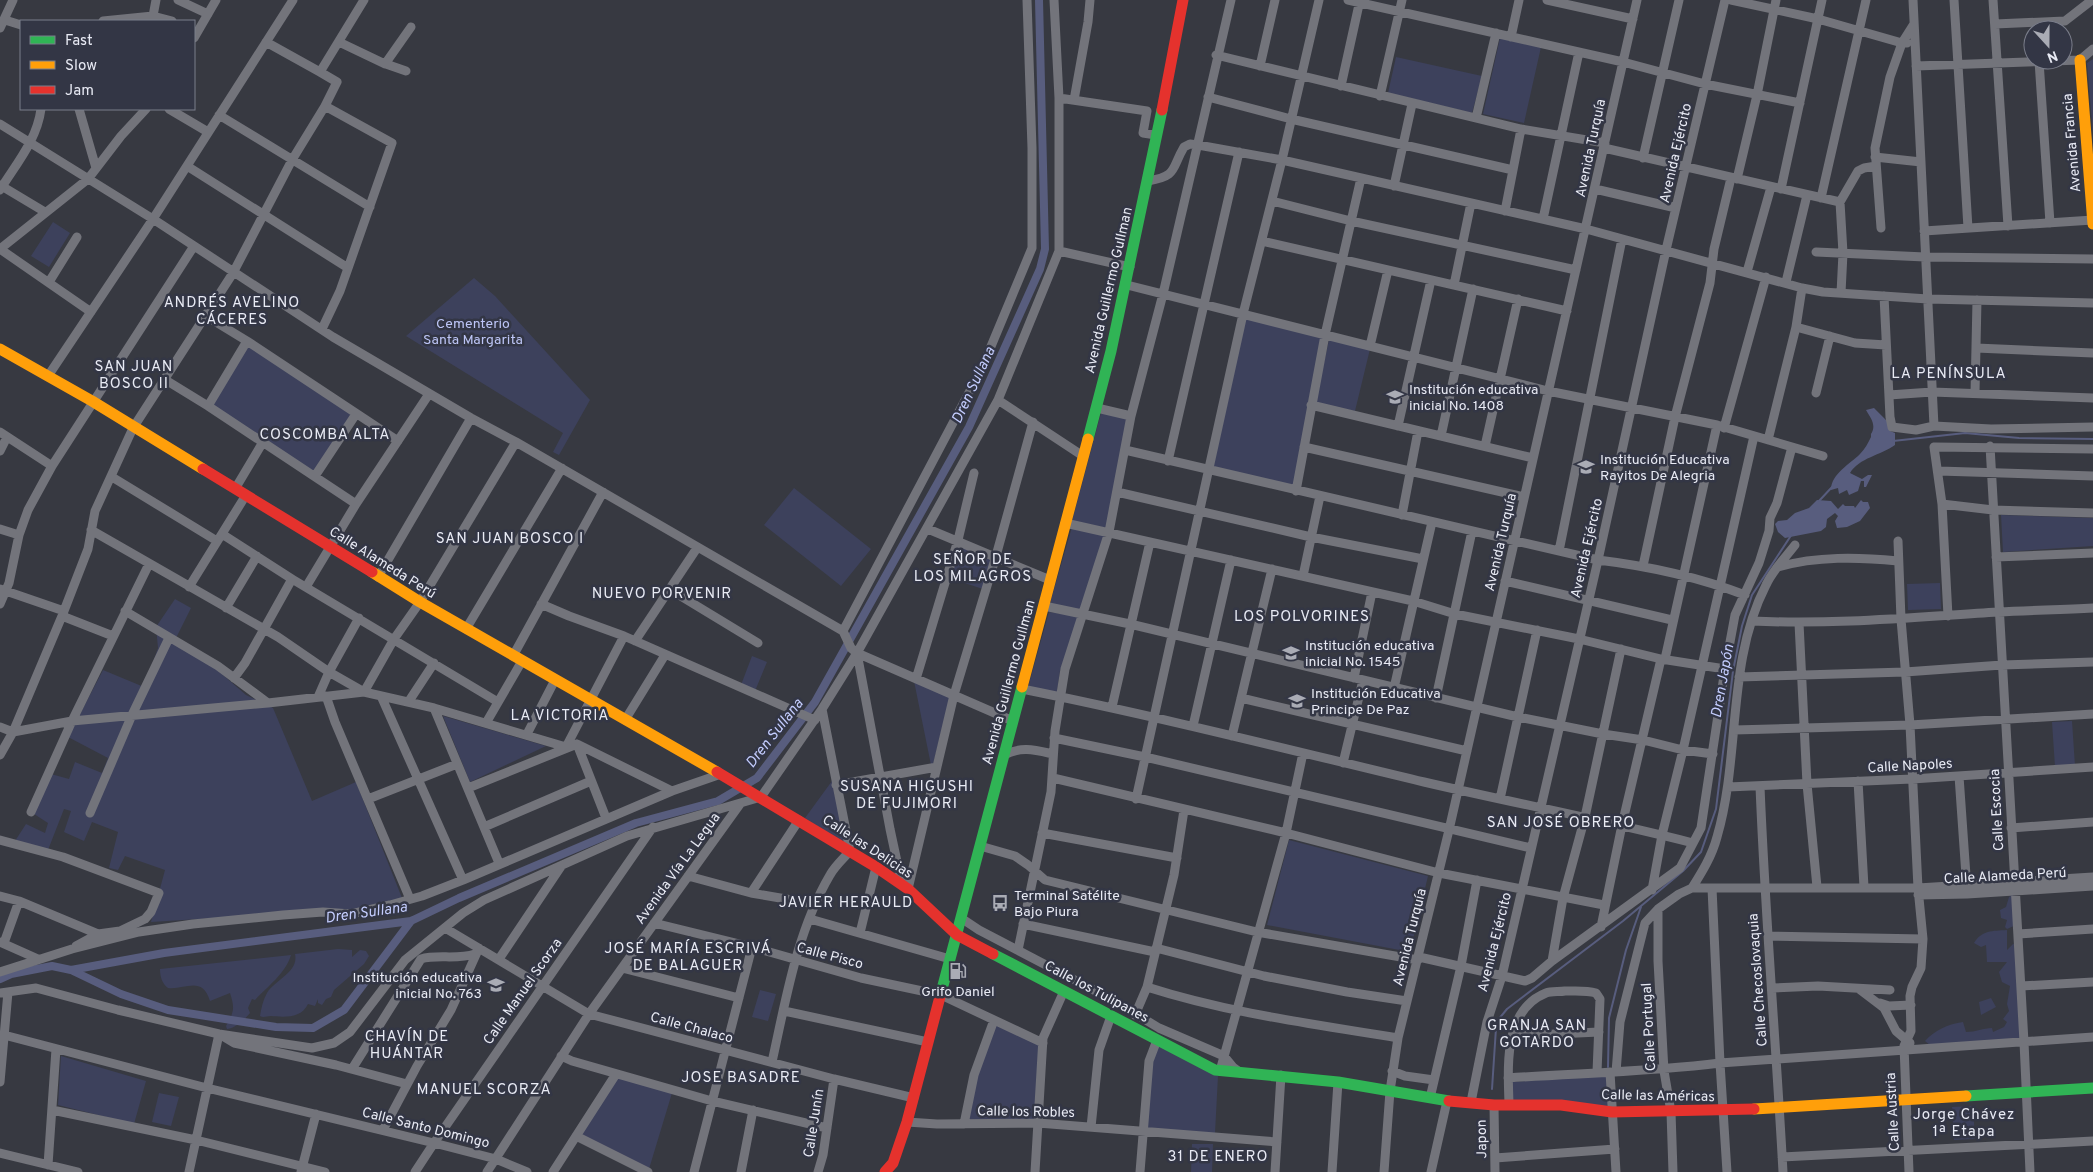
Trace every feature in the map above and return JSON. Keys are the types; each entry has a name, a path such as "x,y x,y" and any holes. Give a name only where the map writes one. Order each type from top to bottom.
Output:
{"street":[{"path":"0,28 13,0"},
{"path":"154,16 156,0"},
{"path":"178,0 208,14"},
{"path":"195,34 216,0"},
{"path":"48,376 153,219 293,0"},
{"path":"320,72 364,0"},
{"path":"843,632 982,368 1032,248 1032,168 1027,0"},
{"path":"0,1082 4,1035 4,992 36,988 219,1034 312,1048 334,1043 350,1032 405,960 464,913 484,900 627,836 653,827 740,804 758,795 822,709 854,651 928,528 998,400 1059,251 1058,98 1054,0"},
{"path":"1074,100 1088,22 1090,0"},
{"name":"Avenida Guillermo Gullman","path":"890,1169 914,1098 1097,408 1127,285 1183,0"},
{"path":"1018,950 1053,778 1054,738 1064,669 1109,532 1131,416 1163,294 1230,0"},
{"path":"1260,66 1275,0"},
{"path":"1136,799 1243,314 1282,160 1319,0"},
{"path":"1348,0 1623,62 1705,84 1800,103"},
{"path":"1380,96 1402,0"},
{"path":"1511,37 1519,0"},
{"path":"1546,0 1633,19"},
{"name":"Avenida Turquía","path":"1384,1172 1392,1071 1398,1038 1450,830 1637,0"},
{"path":"1643,158 1664,73 1679,0"},
{"name":"Avenida Ejército","path":"1471,1102 1487,1022 1502,976 1598,560 1666,250 1725,0"},
{"path":"1731,0 1775,5 1902,43 1915,42"},
{"path":"1747,272 1776,188 1800,103 1822,0"},
{"path":"1821,198 1866,0"},
{"path":"1913,0 1934,426"},
{"path":"1954,0 1968,228"},
{"path":"1994,0 2008,226"},
{"path":"1995,24 2066,21 2092,0"},
{"path":"1341,86 1359,1"},
{"path":"1643,566 1675,417 1710,283 1712,263 1757,95 1775,5"},
{"path":"113,20 154,16 168,20"},
{"path":"5,20 20,25"},
{"path":"1881,228 1876,162 1879,125 1890,77 1902,43 1914,24"},
{"path":"385,64 411,27"},
{"path":"1476,118 1496,33"},
{"path":"0,755 13,732 63,613 88,549 95,511 133,428 234,273 292,160 325,106 337,82 266,42"},
{"path":"339,42 385,64 406,71"},
{"path":"2073,60 2080,60 2093,49"},
{"path":"1543,220 1579,52"},
{"path":"1216,55 1412,104 1521,129 1562,136 1643,158 1840,202"},
{"name":"Avenida Francia","path":"2080,60 2090,142 2093,224"},
{"path":"1916,66 2023,62"},
{"path":"2040,70 2050,223"},
{"path":"1208,97 1291,119 1513,170"},
{"path":"1058,98 1147,111 1143,133 1156,136"},
{"path":"1394,186 1412,104"},
{"path":"322,328 340,291 392,143 325,106"},
{"path":"41,110 39,124 30,143 1,187 46,212"},
{"path":"80,110 96,168"},
{"path":"91,312 1,247 88,178 121,136 145,110"},
{"path":"171,110 208,132"},
{"path":"219,115 370,207"},
{"path":"0,124 429,394 562,468 843,632 854,651 905,887"},
{"path":"1505,211 1521,129"},
{"path":"1148,181 1169,175 1184,147 1190,144 1198,145 1282,160 1586,229 1786,282 1802,288 1841,293 1928,299 2093,303"},
{"path":"1168,461 1239,152"},
{"path":"1841,293 1843,254 1840,202 1858,171 1876,162 1921,162"},
{"path":"187,166 348,268"},
{"path":"1296,491 1325,335 1361,178"},
{"path":"1595,189 1676,208"},
{"path":"1786,282 1807,195"},
{"path":"1272,201 1351,221 1576,270"},
{"path":"1454,285 1471,203"},
{"path":"1924,231 2093,220"},
{"path":"49,282 77,237"},
{"path":"1559,551 1622,239"},
{"path":"1262,241 1567,310"},
{"path":"0,604 28,510 52,466 92,401 194,246"},
{"path":"1059,251 1130,268"},
{"path":"1816,252 1925,257 2093,259"},
{"path":"1370,346 1388,270"},
{"path":"1601,927 1622,825 1682,575 1720,427 1766,277"},
{"path":"1398,426 1412,357 1431,280"},
{"path":"1127,285 1548,391 1720,427 1823,456"},
{"path":"1768,440 1796,326 1802,288"},
{"path":"1440,436 1473,289"},
{"path":"1884,296 1892,427 1916,430 1934,426 1991,429 2093,427"},
{"path":"1485,446 1518,299"},
{"path":"1975,393 1977,300"},
{"path":"206,316 398,441"},
{"path":"1796,326 1854,343 1886,345"},
{"path":"1816,393 1830,336"},
{"path":"208,406 247,341"},
{"path":"1976,348 2093,353"},
{"name":"Calle Alameda Perú","path":"0,349 92,401 133,428 235,488 420,602 758,795"},
{"path":"164,379 356,504"},
{"path":"1889,396 1932,392 2093,398"},
{"path":"306,587 356,504 429,394"},
{"path":"998,400 1083,456"},
{"path":"1311,405 1533,458"},
{"path":"1097,408 1131,416"},
{"path":"315,476 356,414"},
{"path":"378,576 471,418"},
{"path":"905,887 954,695 996,556 1033,422"},
{"path":"1402,515 1418,431"},
{"path":"0,451 4,435 52,466"},
{"path":"1652,890 1662,835 1754,436"},
{"path":"235,488 263,442"},
{"path":"364,692 394,639 420,602 516,442"},
{"path":"1948,616 1942,504 1939,471 1934,446 2093,449"},
{"name":"Calle Escocia","path":"1990,446 2030,1172"},
{"path":"1304,447 1524,497"},
{"path":"980,846 1015,856 1044,880 1166,908 1257,932 1418,958 1525,981 1532,978 1552,961 1680,868 1702,828 1725,669 1735,614 1759,563 1769,531 1770,518 1777,503 1792,447"},
{"path":"1125,450 1598,560 1643,566 1682,575 1719,585 1744,595"},
{"path":"466,629 562,468"},
{"path":"1939,471 2093,476"},
{"path":"916,679 958,540 974,473"},
{"path":"112,477 257,556 292,579 498,702"},
{"path":"486,723 498,702 541,604 603,492"},
{"path":"1117,492 1312,537 1423,559"},
{"path":"189,587 246,495"},
{"path":"1303,576 1320,496"},
{"path":"1942,504 1993,510 2093,513"},
{"path":"1394,688 1432,522"},
{"path":"1065,523 1413,601 1455,614 1579,639 1663,659 1725,669"},
{"path":"928,528 1050,580"},
{"path":"0,529 19,535"},
{"path":"91,530 263,629 328,672 364,692 434,708 566,747"},
{"path":"1436,698 1472,531"},
{"name":"Calle Austria","path":"1898,541 1918,891 1923,939 1921,968 1912,987 1911,1031 1905,1046 1905,1100 1909,1172"},
{"path":"1112,707 1150,542"},
{"path":"1616,1172 1612,1112 1613,1072 1620,1022 1645,923 1658,909 1679,894 1692,888 1709,859 1717,838 1728,787 1739,677 1752,621 1766,584 1795,545"},
{"path":"635,641 697,548"},
{"path":"1996,558 2093,553"},
{"path":"226,608 257,556"},
{"path":"1777,567 1792,563 1837,558 1898,561"},
{"path":"1193,726 1231,560"},
{"path":"31,812 72,721 148,564"},
{"path":"1232,736 1272,569"},
{"path":"234,678 245,663 292,579"},
{"path":"1505,581 1589,599 1672,620"},
{"path":"669,589 758,643"},
{"path":"3,590 63,613 113,636"},
{"path":"1343,763 1352,724 1372,592"},
{"path":"541,604 624,636 814,719"},
{"path":"1044,606 1130,624 1518,717 1643,740 1683,750 1713,754"},
{"path":"1752,621 1799,623 2093,608"},
{"path":"125,611 218,666 268,704"},
{"path":"359,618 328,672 322,697 335,722 410,900"},
{"path":"1799,623 1807,784 1817,887"},
{"path":"1500,799 1537,630"},
{"path":"566,747 624,636"},
{"path":"90,813 132,715 170,638"},
{"path":"1552,961 1563,898 1585,818 1621,649"},
{"path":"854,651 1013,721"},
{"path":"625,720 665,655"},
{"path":"1739,677 1905,672 2002,665 2093,662"},
{"path":"409,702 434,663"},
{"path":"527,734 555,680"},
{"path":"1022,688 1154,716 1343,763 1622,825 1693,843"},
{"path":"0,727 13,732 72,721 268,704 364,692"},
{"path":"381,696 463,880"},
{"path":"1241,698 1467,751"},
{"path":"434,708 499,863"},
{"path":"772,1062 796,960 815,904 831,873 850,851 822,709"},
{"path":"1734,730 1910,725 2093,714"},
{"path":"1054,738 1145,757 1531,848"},
{"path":"577,744 606,818"},
{"path":"468,788 577,744 672,790"},
{"path":"1004,755 1016,750 1027,749 1053,754"},
{"path":"1222,1072 1224,1056 1257,932 1286,833 1303,753"},
{"path":"368,799 457,764"},
{"path":"836,785 937,767"},
{"name":"Calle Napoles","path":"1728,787 1912,779 2093,767"},
{"path":"0,972 72,949 138,932 193,924 323,912 351,914 410,900 463,880 672,790 721,774"},
{"path":"1960,776 1967,890"},
{"path":"1053,778 1286,833 1439,873 1604,905"},
{"path":"484,827 591,781"},
{"path":"1858,781 1864,887"},
{"name":"Calle Checoslovaquia","path":"1760,786 1764,887 1777,1059 1783,1172"},
{"name":"Calle las Delicias","path":"758,795 876,867 905,887 957,935"},
{"name":"Avenida Vía La Legua","path":"487,1172 561,1056 740,804"},
{"path":"1135,1015 1146,987 1156,950 1177,858 1184,810"},
{"path":"751,893 799,820"},
{"path":"2011,828 2093,822"},
{"name":"Calle Manuel Scorza","path":"415,1172 653,827"},
{"path":"1042,833 1177,858"},
{"path":"0,840 63,857 159,893 151,912 145,919 120,931 98,934 87,938 72,949"},
{"path":"499,959 562,865"},
{"path":"860,933 876,867"},
{"path":"688,876 751,893 815,904"},
{"path":"2015,886 2093,877"},
{"path":"1430,1098 1461,966 1477,880"},
{"name":"Calle Alameda Perú","path":"1692,888 1864,887 1918,891 1967,890 2015,886 2093,886"},
{"path":"1712,888 1727,1172"},
{"path":"0,896 19,901 98,934"},
{"path":"19,901 2,942 38,959"},
{"name":"Calle Portugal","path":"1658,909 1658,961 1664,1071 1671,1112 1674,1172"},
{"path":"961,918 979,930 1111,999 1135,1015 1181,1040 1224,1056 1241,1073"},
{"path":"810,920 950,959"},
{"name":"Calle Pisco","path":"654,924 752,947 861,978 941,995 1043,1043"},
{"path":"1023,924 1156,950 1247,972 1347,992 1407,1001"},
{"name":"Calle Chalaco","path":"445,928 477,951 499,959 590,1014 834,1079 914,1098"},
{"path":"2018,934 2093,930"},
{"name":"Calle los Tulipanes","path":"957,935 1222,1072"},
{"path":"1768,936 1923,939"},
{"path":"694,1172 752,947"},
{"path":"352,1069 421,960 459,958 477,951"},
{"path":"382,1130 451,1010 477,951"},
{"path":"622,968 738,998"},
{"path":"2021,986 2093,982"},
{"path":"1772,988 1818,986 1890,990"},
{"path":"1146,987 1236,1012 1398,1038"},
{"path":"1859,988 1884,1008 1905,1046"},
{"path":"1509,1104 1508,1062 1512,1036 1519,1016 1533,1000 1547,992 1585,990 1596,993 1600,999 1597,1072"},
{"path":"1035,1172 1043,1043 1064,991"},
{"path":"1878,1002 1889,1006 1911,1005"},
{"path":"784,1011 928,1042"},
{"path":"1091,1127 1099,1050 1111,1016"},
{"path":"964,1124 974,1074 994,1020"},
{"path":"1512,1036 1599,1032"},
{"path":"219,1034 234,1043 352,1069 407,1084"},
{"path":"188,1172 219,1034"},
{"name":"Calle Santo Domingo","path":"4,1035 207,1088 496,1159 509,1168 528,1172"},
{"path":"1508,1078 1597,1072 1664,1071 1720,1063 1905,1046 1924,1049 2093,1037"},
{"path":"1140,1172 1149,1061 1157,1040"},
{"path":"48,1164 56,1049"},
{"path":"561,1056 572,1061 712,1101 827,1128"},
{"path":"1392,1071 1405,1076 1434,1080"},
{"name":"Calle las Américas","path":"1222,1072 1281,1075 1338,1082 1447,1101 1494,1105 1561,1105 1612,1112 1724,1111 2093,1088"},
{"path":"553,1172 616,1074"},
{"path":"1275,1172 1281,1075"},
{"name":"Calle Junín","path":"818,1172 834,1079"},
{"path":"1332,1172 1338,1082"},
{"path":"1431,1172 1447,1101"},
{"name":"Japon","path":"1494,1105 1496,1172"},
{"path":"52,1110 196,1140 301,1169 325,1172"},
{"path":"741,1172 753,1110"},
{"path":"301,1169 316,1114"},
{"name":"Calle los Robles","path":"907,1122 964,1124 1038,1123 1277,1142"},
{"path":"576,1136 648,1172"},
{"path":"1782,1157 2093,1140"},
{"path":"1495,1158 1615,1149"},
{"path":"0,1153 78,1172"}],"green space":[{"path":"1500,38 1541,47 1524,123 1483,114"},
{"path":"1396,57 1482,76 1472,113 1388,93"},
{"path":"2093,59 2093,134 2087,63"},
{"path":"53,222 70,233 49,267 31,256"},
{"name":"Cementerio Santa Margarita","path":"474,278 495,296 590,400 559,455 553,452 563,433 406,336"},
{"path":"1246,318 1322,338 1294,487 1213,468"},
{"path":"1329,340 1370,349 1355,411 1315,403"},
{"path":"248,345 352,415 314,473 212,405"},
{"path":"1101,413 1127,419 1107,528 1072,521"},
{"path":"794,488 871,549 841,586 764,525"},
{"path":"2001,515 2093,518 2093,546 2003,552"},
{"path":"1072,527 1105,535 1080,611 1050,603"},
{"path":"959,543 993,557 983,589 949,578"},
{"path":"1940,583 1941,609 1908,610 1907,584"},
{"path":"175,599 191,608 176,638 199,654 246,695 273,708 312,801 356,782 402,898 359,909 151,922 165,870 125,856 118,870 109,868 118,832 92,822 84,841 64,832 71,811 64,809 48,850 15,841 26,824 45,833 48,823 31,812 51,774 69,779 75,762 102,773 108,758 68,737 103,670 144,687 158,648 156,627"},
{"path":"1049,612 1079,616 1060,671 1057,692 1028,687"},
{"path":"752,656 767,662 755,691 741,685"},
{"path":"914,681 950,696 933,765 931,765"},
{"path":"443,716 546,746 470,782"},
{"path":"2072,721 2075,766 2055,767 2052,722"},
{"path":"832,781 845,844 805,818"},
{"path":"1289,840 1428,876 1410,952 1267,925"},
{"path":"2013,894 2016,925 2007,929 2005,927 2007,920 2001,918 2000,910 2006,907 2009,897"},
{"path":"2007,930 2007,950 2013,944 2017,945 2024,1042 1931,1046 1925,1041 1937,1031 1952,1024 1963,1022 1966,1032 1992,1028 1993,1032 2004,1027 2007,1022 2003,1019 2009,1011 2007,1004 2010,986 2002,982 1999,972 2007,962 1987,962 1986,945 1981,947 1974,943 1984,933"},
{"path":"338,949 352,950 352,957 360,950 366,951 369,956 364,964 334,990 331,997 326,999 322,1005 318,1003 318,999 315,1006 308,1004 305,1009 296,1015 286,1017 260,1016 262,1004 267,993 294,966 295,954"},
{"path":"291,955 289,962 276,979 255,1000 252,999 248,1008 250,1013 237,1025 227,1029 226,1026 233,1010 230,993 210,1001 207,993 198,986 168,988 160,974 160,969"},
{"path":"760,990 776,994 768,1021 752,1017"},
{"path":"1991,998 1996,1007 1981,1015 1979,1002"},
{"path":"995,1024 1040,1045 1036,1120 968,1122 978,1072"},
{"path":"1159,1045 1218,1076 1215,1133 1147,1129 1152,1058"},
{"path":"61,1056 146,1081 134,1124 58,1105"},
{"path":"1607,1075 1609,1108 1512,1101 1511,1082"},
{"path":"617,1077 672,1093 649,1169 580,1135"},
{"path":"159,1093 179,1097 171,1126 152,1122"},
{"path":"1973,1106 1975,1139 1954,1140 1952,1107"},
{"path":"1192,1144 1213,1144 1212,1172 1191,1172"}],"shaded area":[{"path":"1874,408 1888,422 1890,431 1895,433 1895,445 1865,460 1850,473 1862,479 1872,475 1866,487 1864,487 1864,481 1861,481 1858,491 1849,495 1847,490 1839,494 1838,488 1831,490 1834,479 1868,444 1873,427 1866,410"},
{"path":"1817,500 1831,501 1838,509 1843,504 1845,506 1854,506 1855,508 1861,500 1868,502 1870,508 1860,521 1847,527 1837,528 1835,521 1838,516 1835,513 1827,519 1826,527 1821,531 1785,538 1778,532 1775,524 1778,521 1787,520 1795,513 1809,508"}],"waterway":[{"name":"Dren Sullana","path":"0,979 11,974 52,966 71,970 164,953 411,921 459,898 636,823 718,801 757,778 815,702 969,427 1040,269 1045,249 1039,0"},
{"name":"Dren Japón","path":"1893,441 1965,433 2019,438 2093,439"},
{"name":"Dren Japón","path":"1819,501 1833,486"},
{"name":"Dren Japón","path":"1492,1089 1496,1028 1498,1020 1507,1009 1623,921 1683,871 1701,852 1716,809 1733,671 1742,626 1752,595 1792,534"},
{"path":"1608,1067 1609,1018 1626,950 1641,907"},
{"path":"71,970 121,994 168,1010 276,1027 313,1028 344,1010 411,921"}],"traffic: fast":[{"path":"1088,439 1111,351 1162,110"},
{"path":"941,993 1022,687"},
{"path":"993,954 1215,1070 1338,1082 1449,1101"},
{"path":"1966,1096 2093,1088"}],"traffic: slow":[{"path":"2080,60 2093,224"},
{"path":"0,349 92,401 203,469"},
{"path":"1022,687 1088,439"},
{"path":"372,572 420,602 717,772"},
{"path":"1754,1109 1966,1096"}],"traffic: jam":[{"path":"1162,110 1183,0"},
{"path":"203,469 372,572"},
{"path":"717,772 876,867 908,889 957,935 993,954"},
{"path":"885,1172 893,1163 907,1122 941,993"},
{"path":"1449,1101 1494,1105 1561,1105 1612,1112 1754,1109"}],"place":[{"name":"Institución educativa inicial No. 1408","path":"1395,397"},
{"name":"Institución Educativa Rayitos De Alegria","path":"1586,467"},
{"name":"Institución educativa inicial No. 1545","path":"1291,653"},
{"name":"Institución Educativa Principe De Paz","path":"1297,701"},
{"name":"Terminal Satélite Bajo Piura","path":"1000,903"},
{"name":"Grifo Daniel","path":"958,971"},
{"name":"Institución educativa inicial No. 763","path":"496,985"}],"district":[{"name":"ANDRÉS AVELINO CÁCERES","path":"232,310"},
{"name":"LA PENÍNSULA","path":"1949,373"},
{"name":"SAN JUAN BOSCO II","path":"134,374"},
{"name":"COSCOMBA ALTA","path":"325,434"},
{"name":"SAN JUAN BOSCO I","path":"510,538"},
{"name":"SEÑOR DE LOS MILAGROS","path":"973,568"},
{"name":"NUEVO PORVENIR","path":"662,593"},
{"name":"LOS POLVORINES","path":"1302,616"},
{"name":"LA VICTORIA","path":"560,715"},
{"name":"SUSANA HIGUSHI DE FUJIMORI","path":"907,794"},
{"name":"SAN JOSÉ OBRERO","path":"1561,822"},
{"name":"JAVIER HERAULD","path":"846,902"},
{"name":"JOSÉ MARÍA ESCRIVÁ DE BALAGUER","path":"688,956"},
{"name":"GRANJA SAN GOTARDO","path":"1537,1034"},
{"name":"CHAVÍN DE HUÁNTAR","path":"407,1044"},
{"name":"JOSE BASADRE","path":"741,1077"},
{"name":"MANUEL SCORZA","path":"484,1089"},
{"name":"Jorge Chávez 1ª Etapa","path":"1964,1122"},
{"name":"31 DE ENERO","path":"1218,1156"}]}
